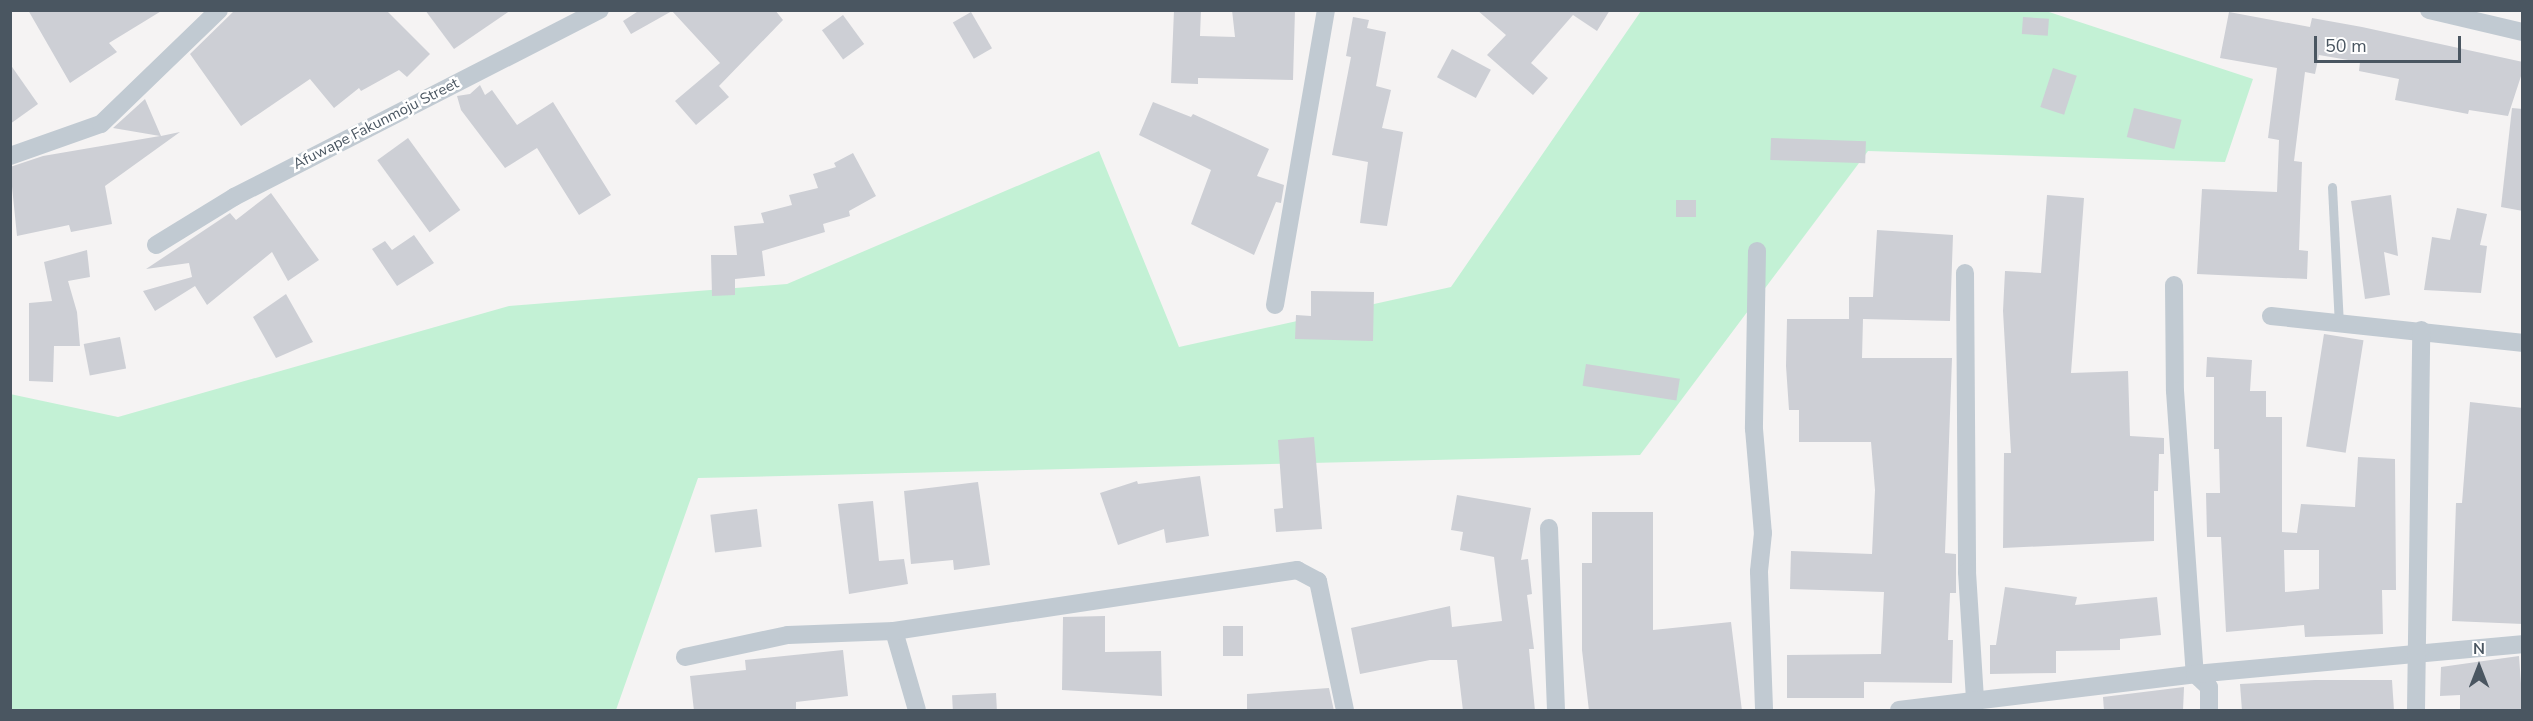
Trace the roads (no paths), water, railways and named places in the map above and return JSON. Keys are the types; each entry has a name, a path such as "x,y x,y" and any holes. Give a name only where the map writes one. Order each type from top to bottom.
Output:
{"street":[{"path":"10,156 101,124 219,10"},
{"name":"Afuwape Fakunmoju Street","path":"156,245 234,197 600,10"},
{"path":"1275,305 1326,10"},
{"path":"2429,10 2523,32"},
{"path":"1757,251 1754,429 1763,533 1759,572 1764,711"},
{"path":"1965,273 1967,573 1976,700"},
{"path":"2174,285 2175,391 2195,674 2209,687 2209,711"},
{"path":"2271,316 2421,330 2523,343"},
{"path":"2416,711 2419,656 2421,330"},
{"path":"1549,528 1556,711"},
{"path":"685,657 788,635 894,631 1297,570 1318,581 1345,711"},
{"path":"894,631 917,711"},
{"path":"1899,711 1976,700 2001,704 2195,674 2419,656 2523,644"}],"lane":[{"path":"2332,187 2339,324"}]}
